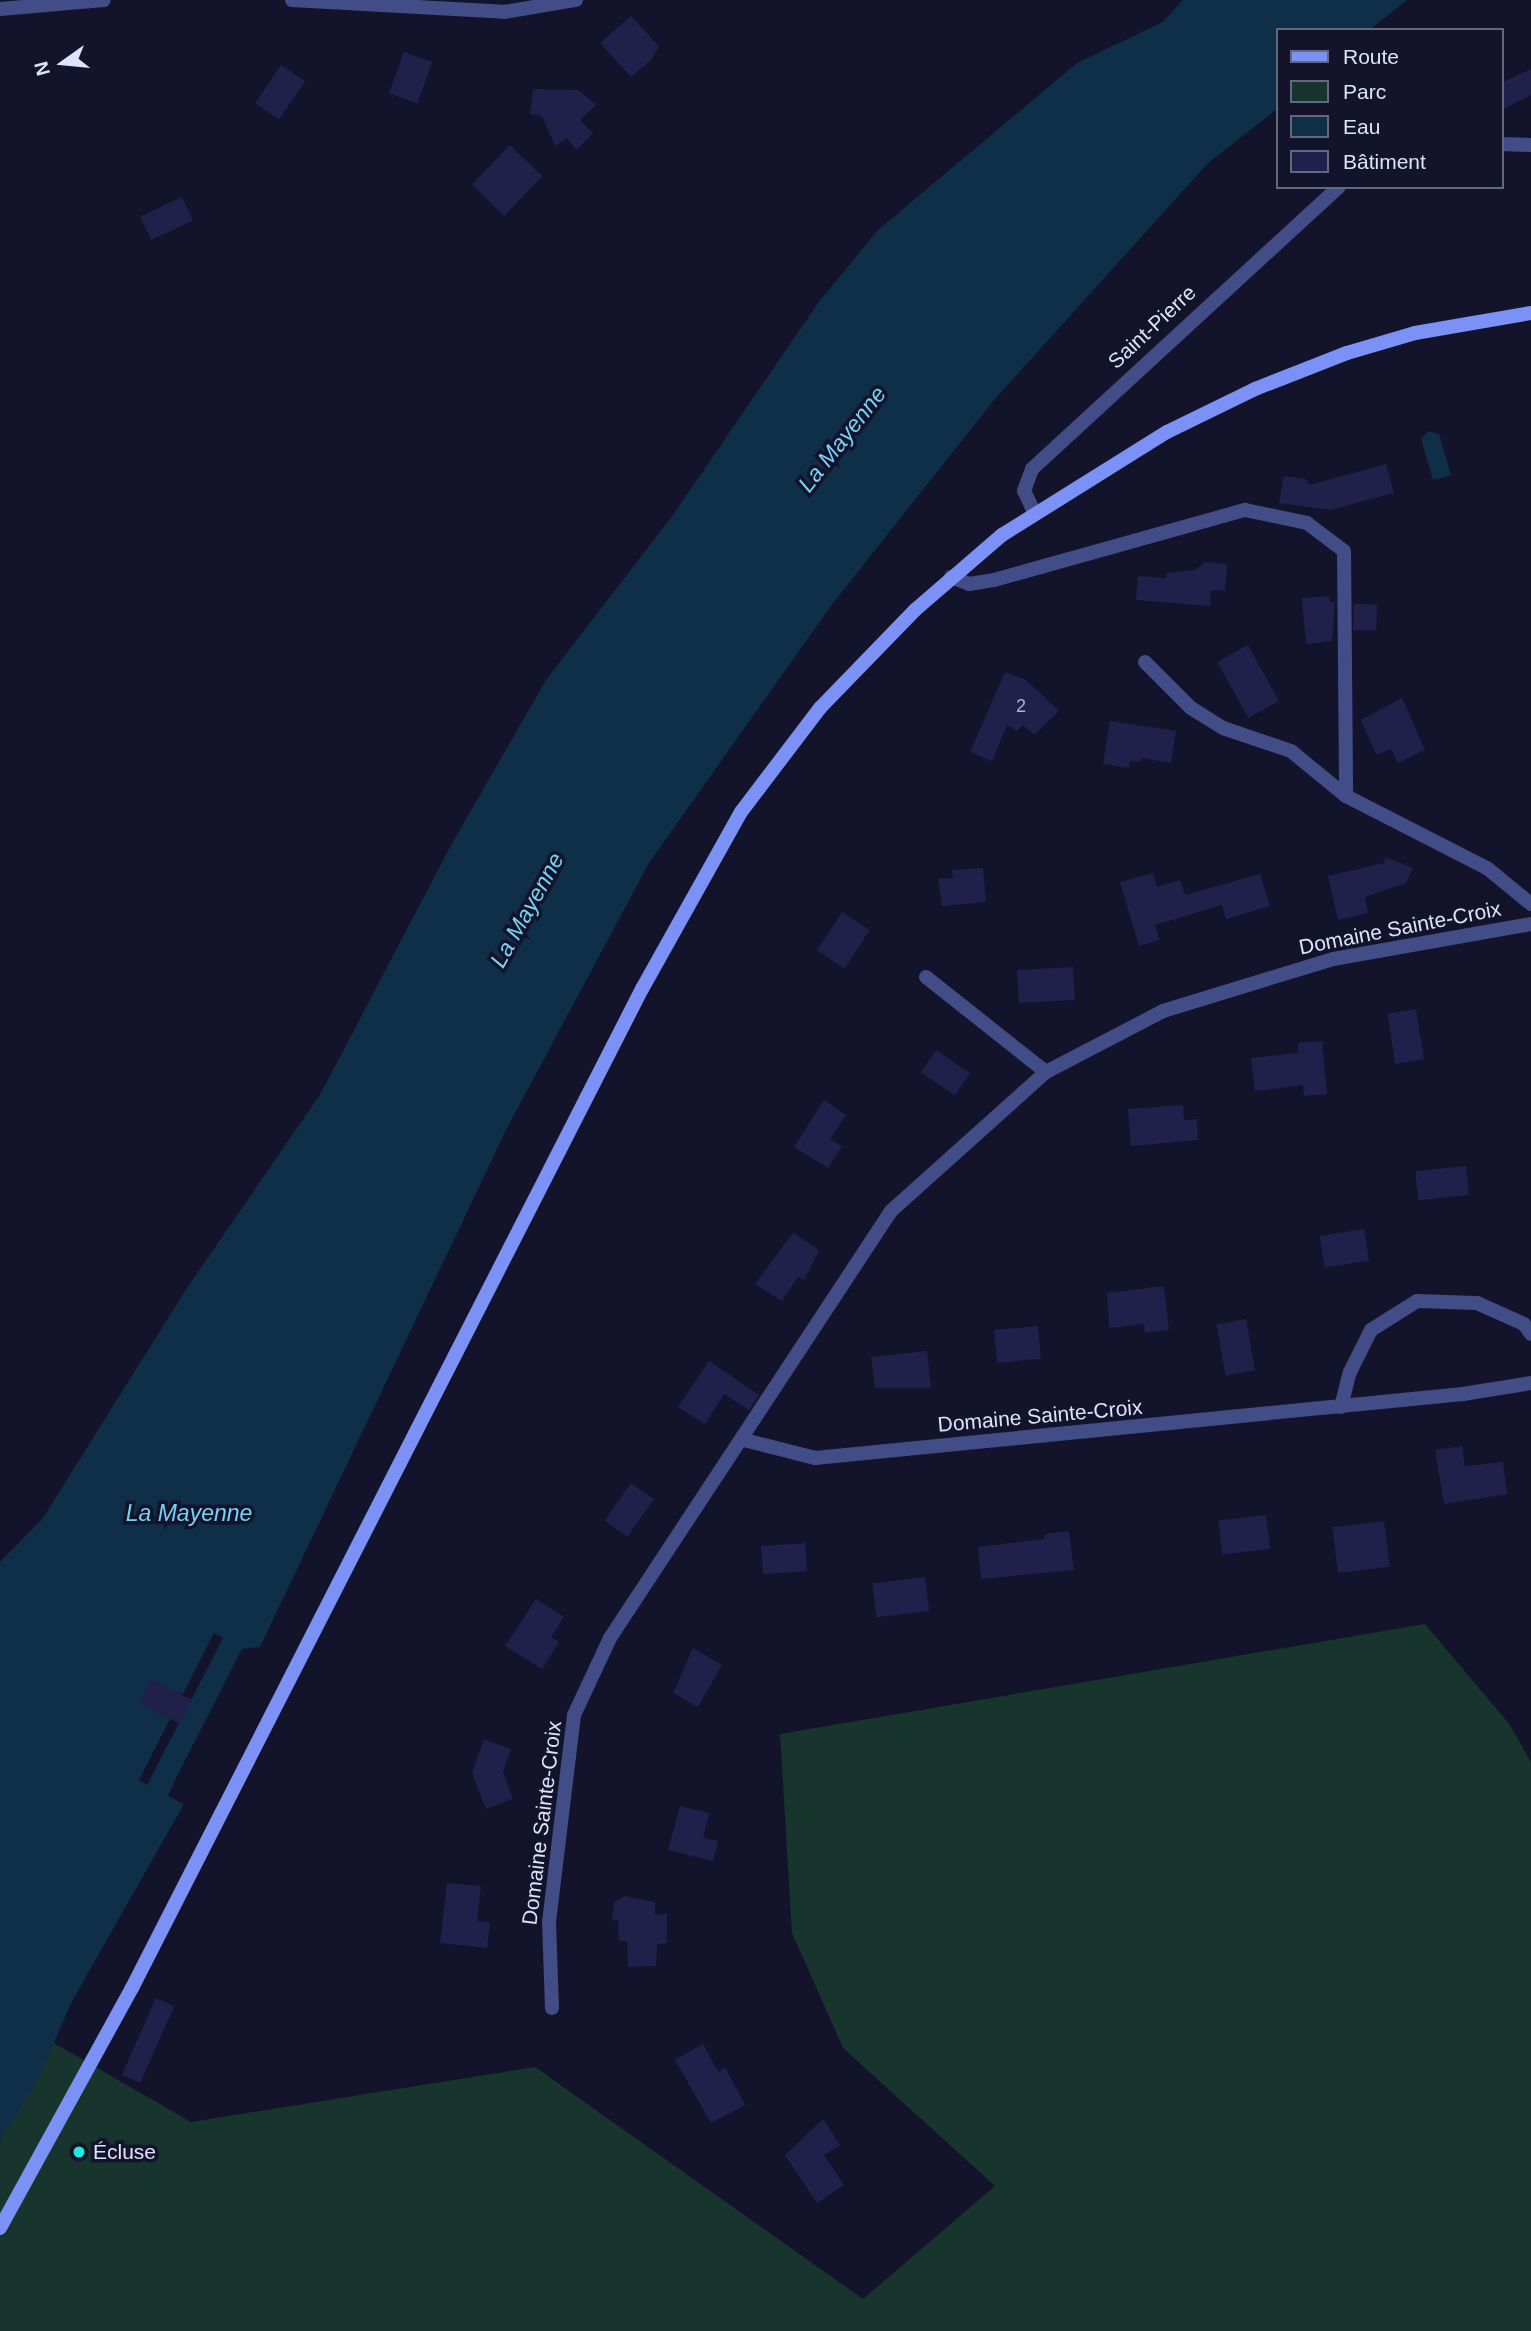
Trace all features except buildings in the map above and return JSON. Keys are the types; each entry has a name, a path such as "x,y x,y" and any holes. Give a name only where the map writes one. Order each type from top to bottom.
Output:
{"main road":[{"path":"0,2228 25,2188 700,884 741,813 820,708 951,578 1034,512 1167,432 1255,389 1347,353 1415,333 1531,313"}],"street":[{"path":"0,9 104,0"},
{"path":"292,0 505,12 576,0"},
{"path":"1503,144 1531,145"},
{"name":"Saint-Pierre","path":"1034,512 1024,491 1032,469 1337,189"},
{"path":"951,578 969,584 994,580 1245,510 1307,523 1344,551 1346,796"},
{"path":"1145,662 1191,708 1223,728 1291,751 1346,796 1487,868 1531,904"},
{"name":"Domaine Sainte-Croix","path":"552,2008 549,1922 574,1715 610,1639 744,1440 891,1211 1046,1072 1163,1011 1334,959 1531,924"},
{"path":"926,977 1046,1072"},
{"path":"1341,1407 1349,1372 1371,1330 1417,1301 1477,1303 1524,1324 1531,1334"},
{"name":"Domaine Sainte-Croix","path":"744,1440 815,1458 1341,1407 1531,1383"}],"green space":[{"path":"1425,1624 1510,1725 1531,1762 1531,2331 0,2331 0,2142 52,2042 191,2122 535,2067 863,2299 995,2186 843,2048 792,1933 780,1734"}],"water":[{"name":"La Mayenne","path":"1183,0 1407,0 1372,28 1276,28 1276,110 1208,163 994,400 830,607 649,863 507,1128 260,1647 242,1649 174,1782 168,1796 184,1804 71,2003 39,2078 0,2141 0,1562 43,1518 185,1291 321,1093 450,847 546,680 673,515 818,303 878,230 1077,63 1163,22","holes":["214,1633 223,1638 147,1785 139,1780 170,1719 163,1715 175,1691 183,1694"]},
{"path":"1428,431 1439,434 1451,475 1433,480 1421,439"}],"place":[{"name":"Écluse","path":"79,2152"}]}
